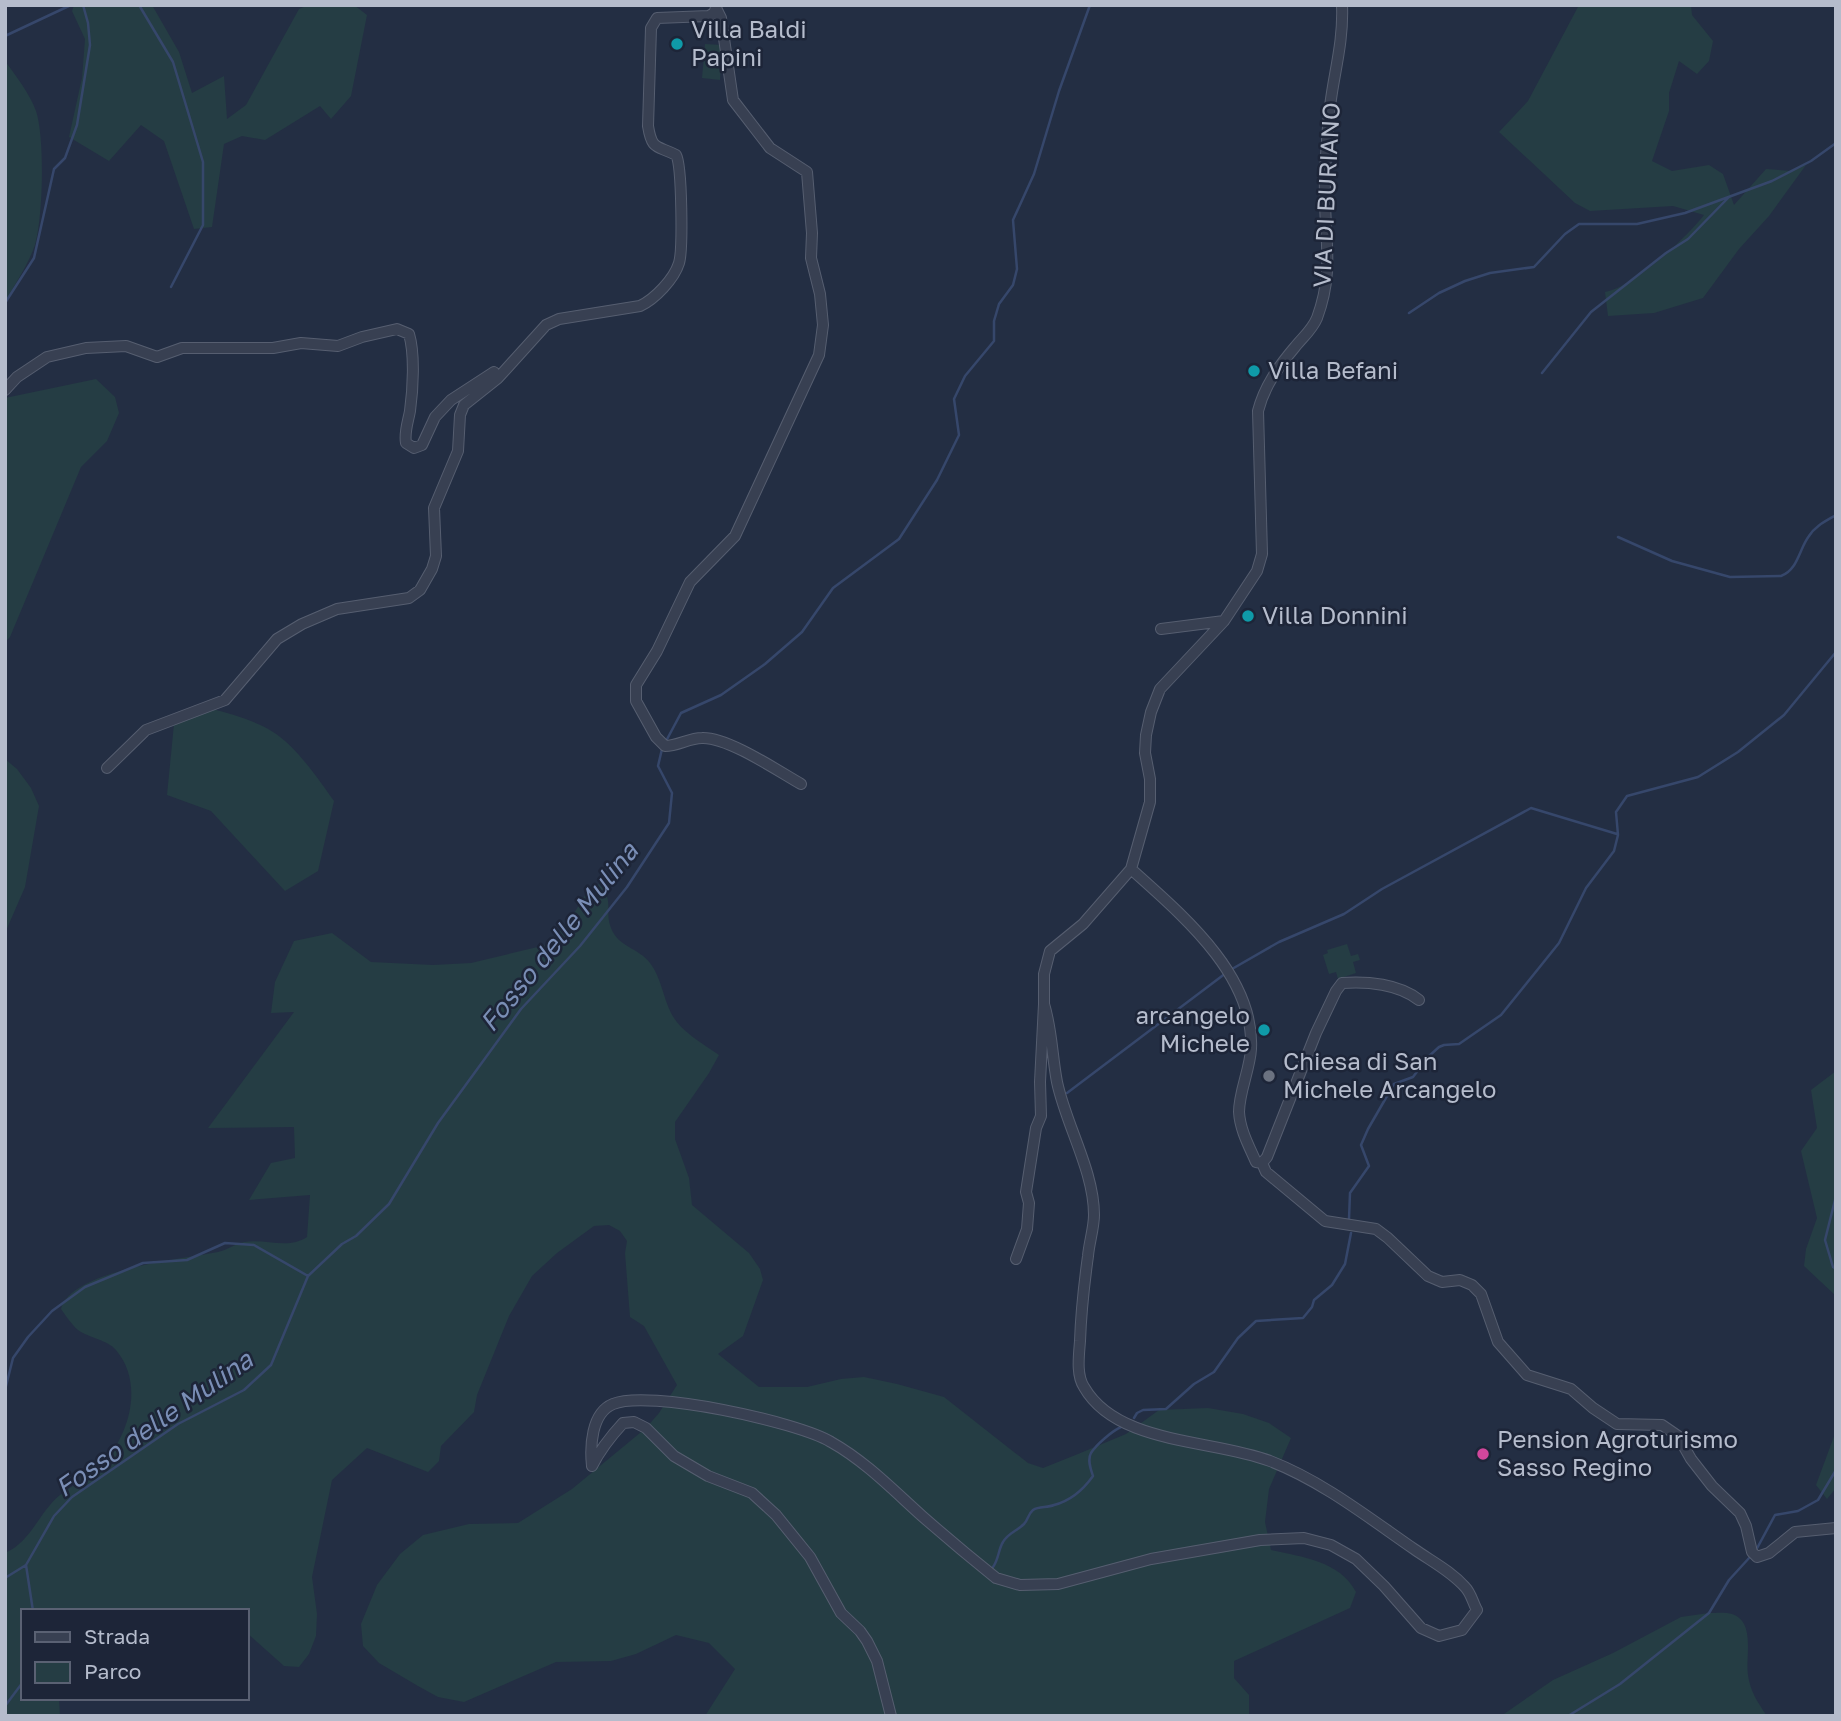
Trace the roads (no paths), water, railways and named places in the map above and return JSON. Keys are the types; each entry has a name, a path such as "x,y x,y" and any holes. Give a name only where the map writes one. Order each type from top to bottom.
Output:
{"street":[{"name":"VIA DI BURIANO","path":"1044,1004 1044,974 1050,951 1083,924 1131,869 1150,802 1146,735 1160,689 1224,621 1257,571 1262,554 1258,411 1262,395 1284,361 1317,319 1328,277 1325,181 1330,104 1342,36 1342,5"},
{"path":"107,768 146,730 225,700 277,639 302,624 337,609 409,598 420,590 436,556 434,508 458,451 460,415 464,405 498,378 546,325 559,319 619,310 648,302 667,282 679,263 679,160 676,155 653,145 648,126 651,29 657,18 709,16 717,7 733,100 771,148 807,172 812,233 811,258 820,294 823,325 819,355 735,536 690,582 657,652 636,685 635,693 645,719 665,746 675,746 702,737 746,753 801,784"},
{"path":"5,390 17,377 47,357 86,348 126,346 157,358 182,348 273,348 301,343 338,346 397,329 409,334 413,347 411,408 405,436 406,443 414,448 422,445 435,416 451,400 490,377 515,357"},
{"path":"1161,629 1224,621"},
{"path":"1131,869 1190,922 1211,948 1251,1019 1251,1050 1239,1111 1245,1139 1256,1162 1262,1163"},
{"path":"1262,1163 1268,1157 1316,1033 1342,983 1377,984 1411,994 1419,1000"},
{"path":"1016,1259 1027,1229 1029,1203 1026,1192 1036,1128 1041,1116 1044,1004"},
{"path":"891,1716 877,1661 867,1641 841,1613 810,1557 789,1529 752,1493 708,1476 674,1456 646,1428 634,1422 623,1423 615,1431 599,1451 592,1466 592,1437 599,1417 611,1404 634,1400 696,1405 804,1429 851,1454 996,1578 1020,1585 1058,1584 1152,1559 1260,1540 1304,1538 1331,1545 1356,1559 1421,1628 1439,1636 1462,1630 1477,1610 1467,1588 1444,1569 1330,1492 1293,1471 1269,1460 1234,1450 1141,1431 1116,1419 1094,1403 1082,1384 1079,1360 1084,1286 1094,1214 1086,1172 1057,1080 1050,1023 1044,1004"},
{"path":"1262,1163 1266,1172 1325,1221 1376,1229 1428,1276 1442,1282 1460,1280 1472,1285 1481,1294 1497,1342 1527,1375 1571,1389 1617,1424 1662,1425 1678,1436 1691,1459 1712,1486 1740,1513 1754,1554 1769,1553 1795,1532 1836,1528"}],"waterway":[{"path":"5,36 71,5"},
{"path":"5,303 34,258 54,169 65,158 77,125 90,45 83,5"},
{"path":"139,5 173,62 203,162 203,225 171,287"},
{"name":"Fosso delle Mulina","path":"665,743 681,713 721,695 765,664 802,632 833,588 899,539 937,480 959,435 954,399 965,376 994,341 994,321 999,304 1013,285 1017,269 1013,220 1034,174 1059,91 1090,5"},
{"path":"1409,313 1439,293 1465,281 1490,273 1534,267 1565,234 1579,224 1637,224 1685,213 1772,181 1811,161 1836,143"},
{"path":"1542,373 1591,312 1688,239 1729,197"},
{"path":"1618,537 1672,561 1730,577 1781,576 1795,564 1811,532 1836,515"},
{"path":"1349,1219 1350,1193 1369,1166 1361,1145 1394,1084 1413,1077 1439,1047 1459,1044 1501,1015 1559,943 1586,888 1614,851 1618,835 1616,812 1627,796 1698,777 1738,752 1784,715 1836,652"},
{"name":"Fosso delle Mulina","path":"33,1609 26,1565 54,1516 72,1497 178,1424 244,1390 271,1365 308,1276 389,1204 438,1123 521,1009 580,946 627,887 669,823 672,793 658,766 662,749"},
{"path":"1232,969 1279,942 1344,914 1382,889 1531,808 1617,834"},
{"path":"1067,1093 1226,973"},
{"path":"1836,1196 1825,1240 1836,1269"},
{"path":"1134,1418 1143,1410 1166,1409 1194,1384 1214,1372 1238,1338 1256,1321 1303,1318 1314,1300 1332,1285 1345,1264 1351,1233"},
{"path":"5,1390 13,1358 52,1311 85,1287 143,1263 187,1260 225,1243 254,1245 308,1276"},
{"path":"993,1567 1005,1539 1024,1524 1033,1510 1065,1501 1085,1486 1093,1476 1089,1462 1091,1453 1105,1438 1121,1427"},
{"path":"1755,1552 1775,1515 1798,1511 1818,1500 1836,1470"},
{"path":"1568,1716 1620,1684 1709,1613 1729,1580 1750,1557"},
{"path":"5,1578 26,1565"},
{"name":"Fosso delle Mulina","path":"5,1706 21,1685"}],"place":[{"name":"Villa Baldi Papini","path":"677,44"},
{"name":"Villa Befani","path":"1254,371"},
{"name":"Villa Donnini","path":"1248,616"},
{"name":"arcangelo Michele","path":"1264,1030"},
{"name":"Chiesa di San Michele Arcangelo","path":"1269,1076"},
{"name":"Pension Agroturismo Sasso Regino","path":"1483,1454"}]}
